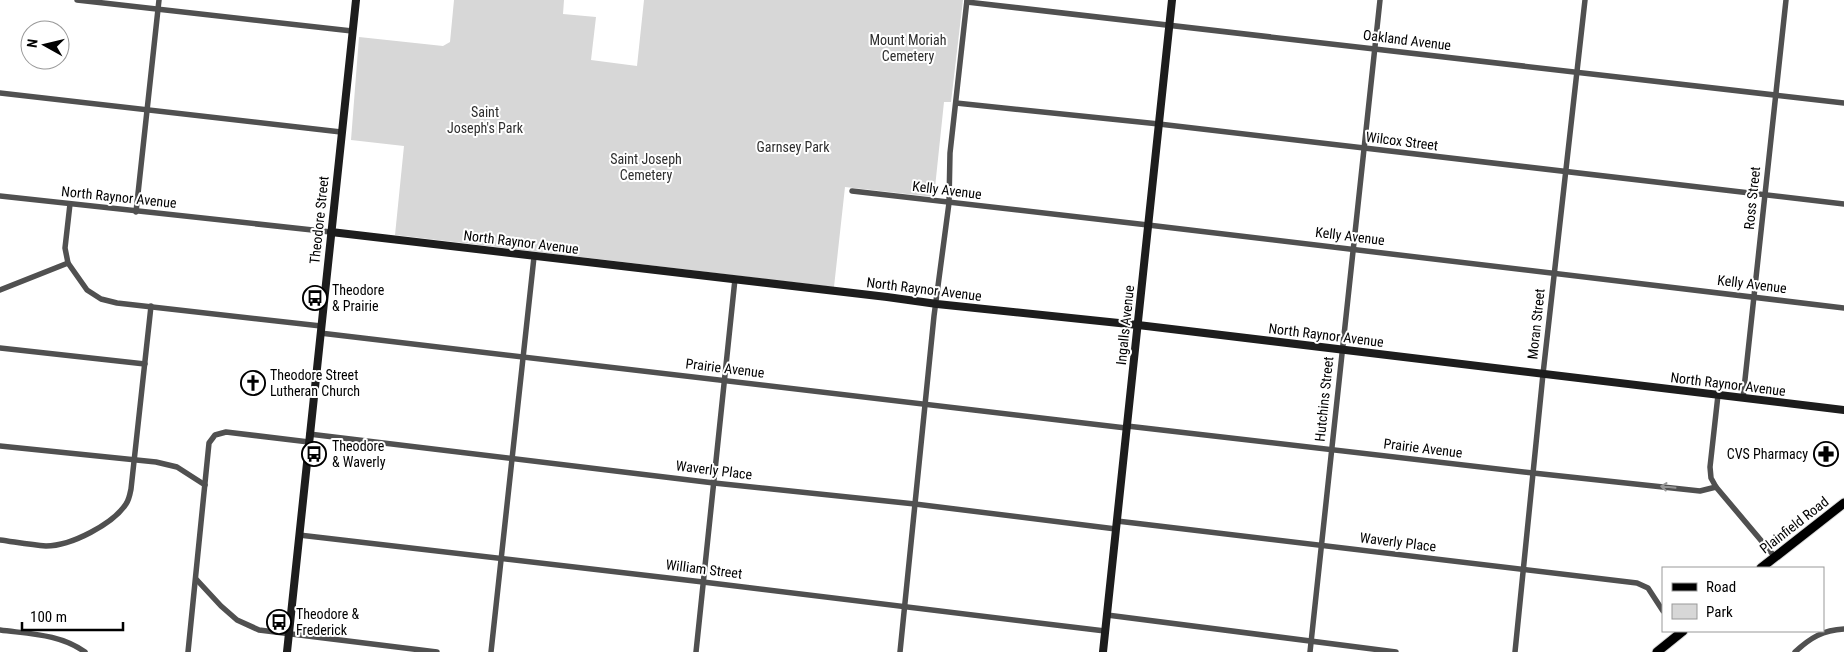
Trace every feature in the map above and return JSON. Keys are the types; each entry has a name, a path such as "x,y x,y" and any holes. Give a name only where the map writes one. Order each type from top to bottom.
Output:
{"main road":[{"name":"Theodore Street","path":"286,652 356,0"},
{"name":"Ingalls Avenue","path":"1103,652 1172,0"},
{"name":"North Raynor Avenue","path":"331,232 937,304 1138,325 1844,410"},
{"name":"Plainfield Road","path":"1762,567 1844,503"},
{"path":"1657,652 1679,632"}],"street":[{"path":"78,0 352,31"},
{"path":"136,212 159,0"},
{"name":"Hutchins Street","path":"1310,652 1380,0"},
{"name":"Moran Street","path":"1515,652 1543,374 1585,0"},
{"name":"Ross Street","path":"1743,398 1786,0"},
{"path":"900,652 934,316 937,304 948,203 950,162 967,1"},
{"name":"Oakland Avenue","path":"967,1 1844,103"},
{"path":"0,93 341,132"},
{"name":"Wilcox Street","path":"956,104 1159,124 1844,204"},
{"name":"Kelly Avenue","path":"852,191 1148,224 1844,308"},
{"name":"North Raynor Avenue","path":"0,196 331,232"},
{"name":"Prairie Avenue","path":"70,204 65,248 68,262 87,290 101,299 117,303 523,356 925,405 1700,491 1716,487"},
{"path":"491,652 534,257"},
{"path":"0,290 68,262"},
{"path":"696,652 734,279"},
{"path":"0,540 47,546 67,543 92,532 115,516 127,503 132,489 151,306"},
{"path":"0,348 145,364"},
{"path":"1718,395 1710,468 1711,478 1716,487 1775,557"},
{"name":"Waverly Place","path":"205,485 209,442 215,435 226,432 309,438 512,457 714,483 1321,545 1637,583 1648,588 1662,609"},
{"path":"0,446 156,462 177,467 205,485 188,652"},
{"name":"William Street","path":"299,535 1105,631"},
{"path":"196,579 237,620 259,630 438,652"},
{"path":"1107,615 1396,652"},
{"path":"1795,652 1804,643 1819,634 1844,629"},
{"path":"0,630 56,638 75,645 85,652"}],"green space":[{"path":"454,0 564,0 563,14 596,17 591,60 637,66 644,0 963,0 951,102 944,102 934,197 845,187 834,287 395,235 404,146 351,140 359,37 443,46 450,42"}],"place":[{"name":"Theodore & Prairie","path":"315,298"},
{"name":"Theodore Street Lutheran Church","path":"253,383"},
{"name":"Theodore & Waverly","path":"314,454"},
{"name":"CVS Pharmacy","path":"1826,454"},
{"name":"Theodore & Frederick","path":"279,622"}],"park label":[{"name":"Mount Moriah Cemetery","path":"908,48"},
{"name":"Saint Joseph's Park","path":"485,120"},
{"name":"Garnsey Park","path":"793,147"},
{"name":"Saint Joseph Cemetery","path":"646,168"}]}
